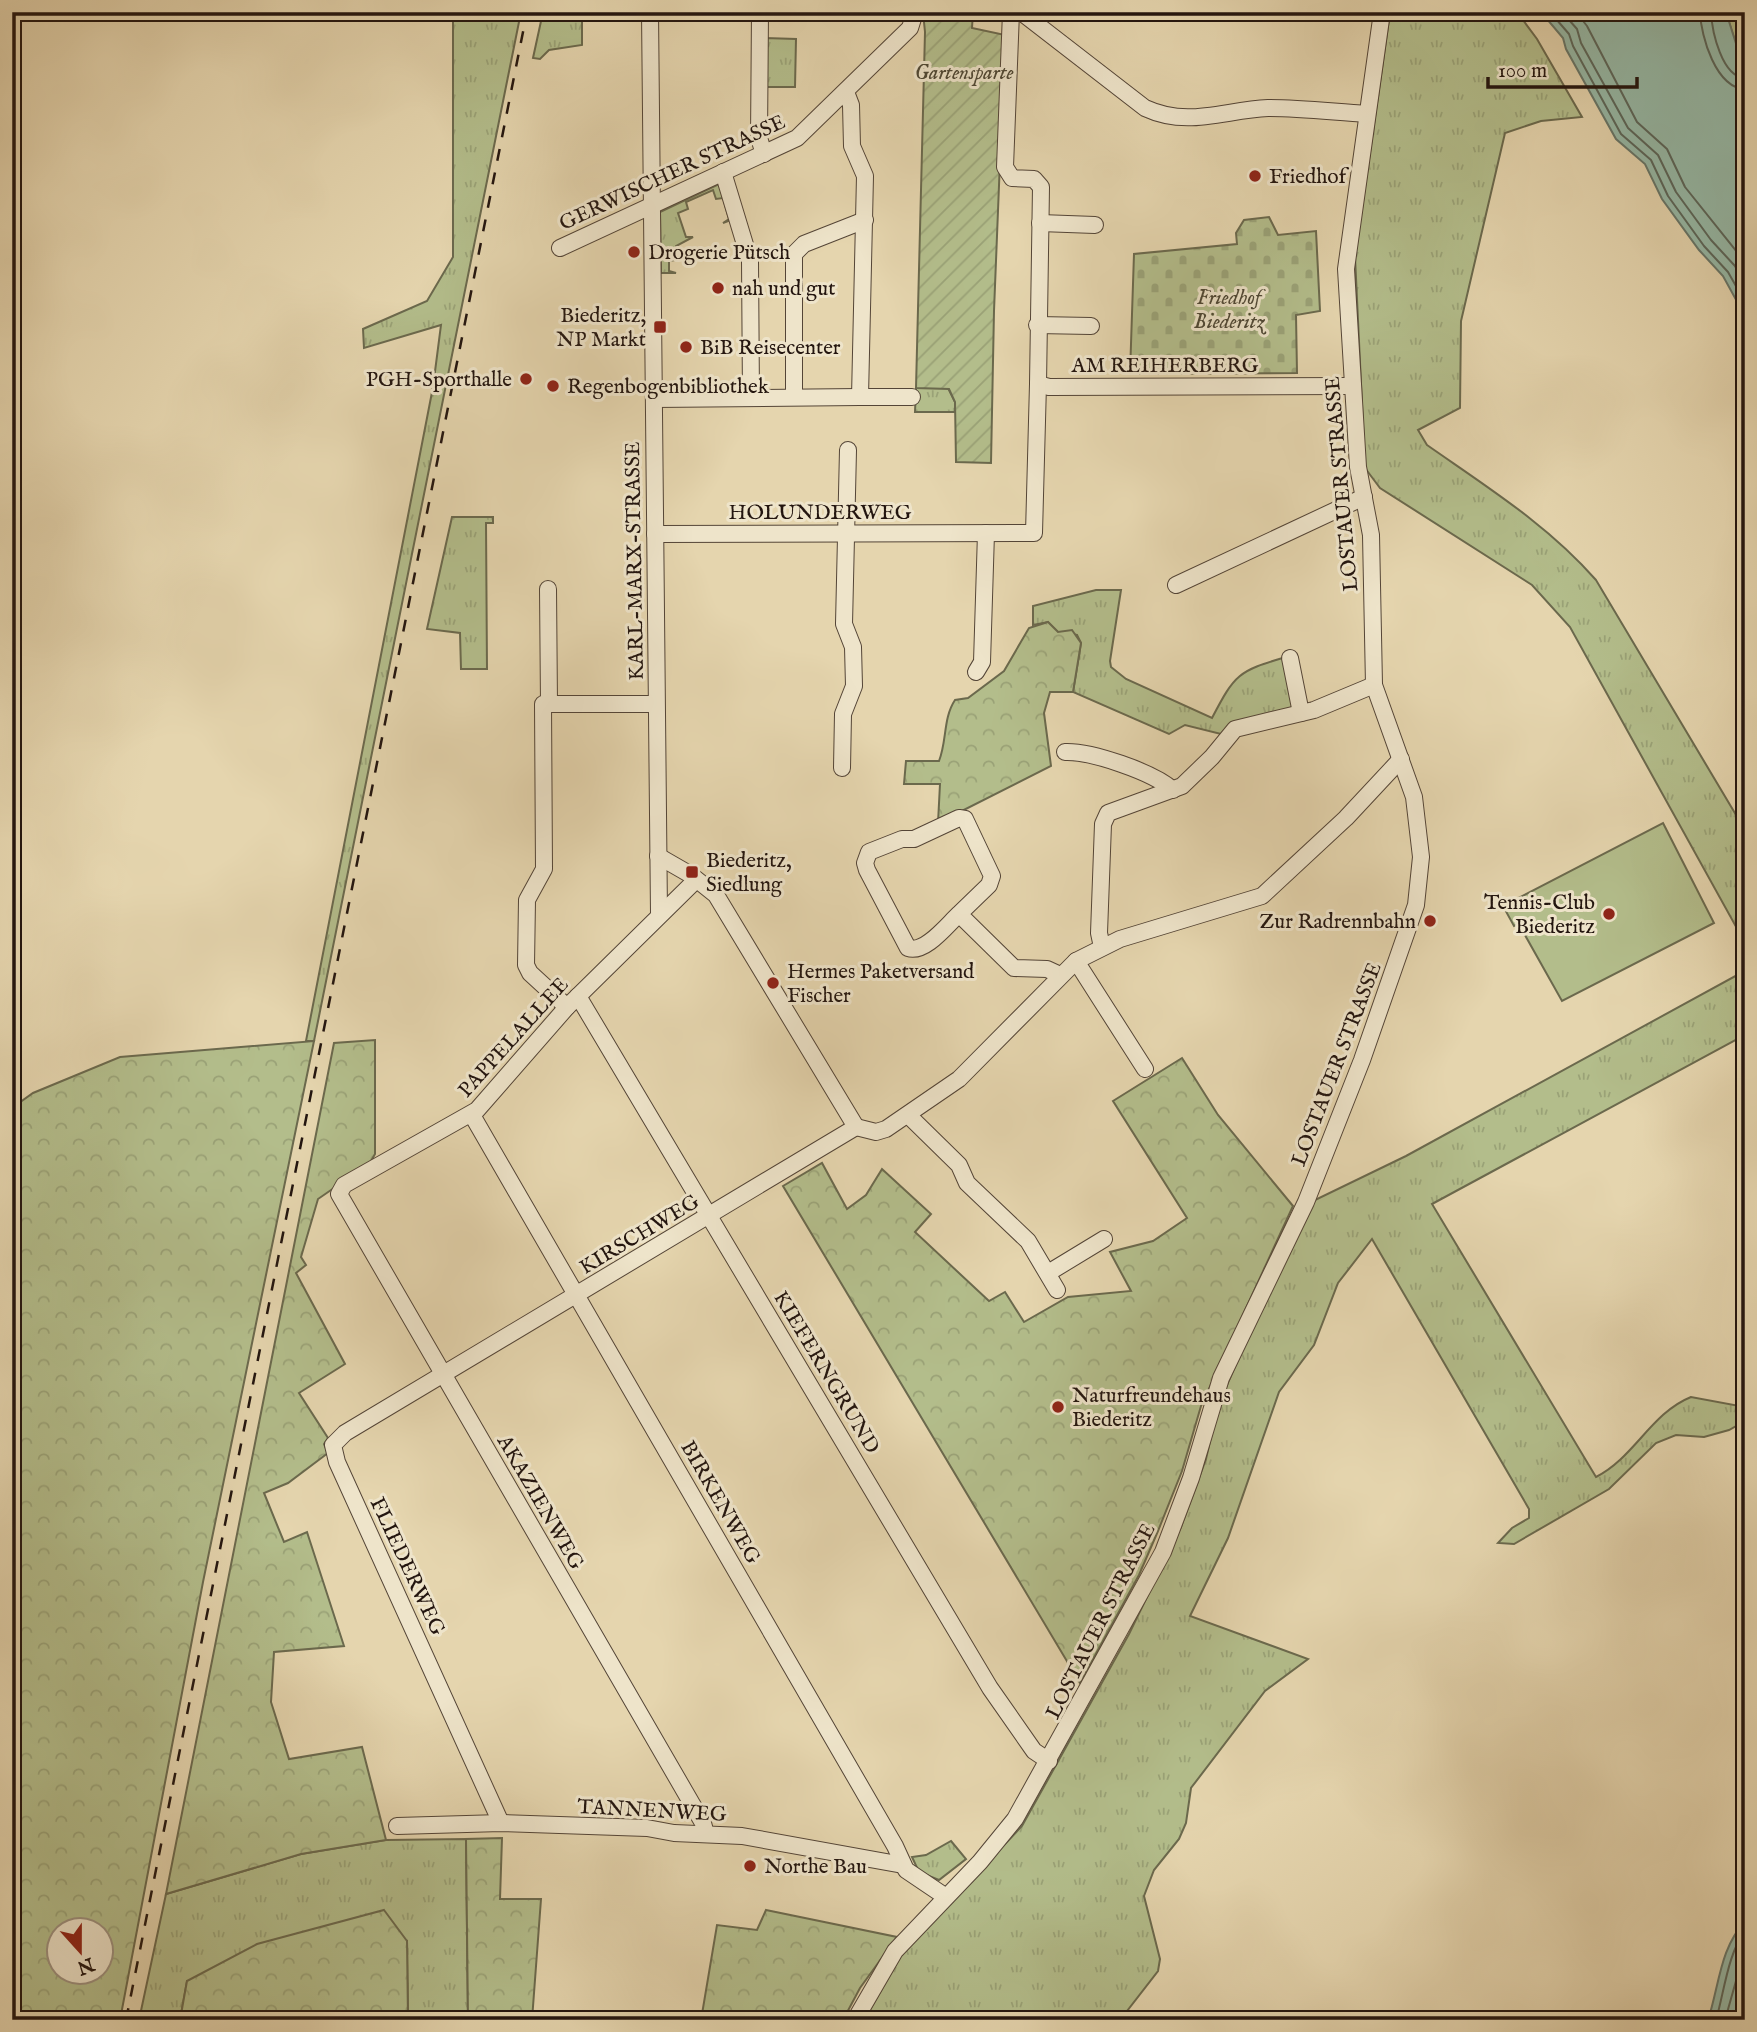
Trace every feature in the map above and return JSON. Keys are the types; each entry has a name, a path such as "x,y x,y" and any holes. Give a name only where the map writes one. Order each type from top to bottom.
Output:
{"street":[{"name":"KARL-MARX-STRASSE","path":"650,12 659,914"},
{"path":"760,12 759,138 764,154"},
{"name":"GERWISCHER STRASSE","path":"560,248 801,135 910,28 915,12"},
{"path":"1011,12 1005,167 1012,178 1034,179 1040,183 1038,384"},
{"path":"1021,12 1145,108 1161,115 1192,119 1252,109 1289,108 1367,114"},
{"name":"LOSTAUER STRASSE","path":"855,2020 895,1951 1002,1838 1049,1761 1163,1552 1191,1478 1221,1378 1306,1202 1404,945 1420,889 1421,857 1414,797 1374,685 1371,535 1358,467 1347,256 1382,12"},
{"path":"846,92 852,105 852,146 865,171 860,397"},
{"path":"723,172 750,261 751,398"},
{"path":"793,397 794,254 804,244 865,220"},
{"path":"1040,223 1095,225"},
{"name":"AM REIHERBERG","path":"1037,325 1091,326"},
{"name":"AM REIHERBERG","path":"1038,384 1049,387 1353,386"},
{"name":"HOLUNDERWEG","path":"655,534 1034,533 1038,384"},
{"path":"654,400 912,397"},
{"path":"842,768 843,714 854,686 853,647 844,624 848,450"},
{"path":"1176,585 1364,497"},
{"path":"976,672 982,662 986,533"},
{"path":"548,589 549,704 656,704"},
{"path":"1290,658 1301,713"},
{"path":"1102,947 1099,933 1104,820 1115,810 1173,790 1201,769 1235,729 1301,713 1374,685"},
{"name":"KIEFERNGRUND","path":"549,704 543,704 544,869 527,900 526,965 530,973 573,1001 710,1216 990,1688 1034,1751 1049,1761"},
{"path":"1065,752 1095,755 1159,781 1173,790"},
{"path":"658,856 691,875 720,902 856,1127 876,1132 908,1115 978,1062 1076,961 1102,947 1262,896 1337,826 1401,759"},
{"path":"959,818 965,819 992,876 989,885 959,914 923,946 913,950 908,948 867,870 865,863 869,852 902,839 914,839 959,818"},
{"name":"PAPPELALLEE","path":"339,1191 352,1180 472,1115 573,1001 695,881"},
{"path":"959,914 1014,968 1047,969 1060,975"},
{"path":"1076,961 1145,1069"},
{"name":"BIRKENWEG","path":"472,1115 889,1835 903,1865 947,1897"},
{"path":"908,1115 959,1165 967,1183 1028,1241 1057,1290"},
{"name":"KIRSCHWEG","path":"443,1376 856,1127"},
{"name":"AKAZIENWEG","path":"339,1191 443,1376 703,1823 706,1834"},
{"path":"1048,1273 1104,1239"},
{"name":"FLIEDERWEG","path":"443,1376 345,1433 333,1445 333,1453 472,1752 501,1823"},
{"name":"TANNENWEG","path":"397,1826 501,1823 647,1828 742,1836 903,1865"}],"green space":[{"path":"453,12 521,12 314,1041 306,1041 433,387 441,325 364,348 363,329 427,301 453,257"},
{"path":"543,12 582,12 582,45 549,50 540,59 533,58"},
{"name":"Gartensparte","path":"923,12 973,12 972,28 1005,35 991,463 956,462 955,402 949,389 916,388 925,32"},
{"path":"1390,12 1517,12 1537,39 1582,117 1541,121 1505,133 1461,321 1460,408 1418,430 1427,445 1537,524 1596,580 1745,830 1745,943 1570,627 1532,585 1380,488 1365,468 1355,257"},
{"path":"1726,12 1745,12 1745,72 1728,19"},
{"path":"765,38 796,39 795,87 765,87"},
{"path":"719,184 731,220 723,223 729,219 723,198 716,199 713,190 686,202 688,209 678,213 686,237 693,237 676,246 676,260 669,261 669,271 676,273 661,273 660,212"},
{"name":"Friedhof Biederitz","path":"1269,217 1278,235 1316,231 1320,311 1296,315 1297,373 1130,374 1134,254 1237,244 1236,233 1244,220"},
{"path":"916,388 948,388 955,402 955,412 915,412"},
{"path":"452,517 493,517 493,523 486,523 487,669 461,669 460,633 427,629"},
{"path":"1096,590 1121,590 1110,661 1111,667 1126,679 1212,718 1240,676 1257,666 1286,657 1294,708 1225,735 1185,725 1169,734 1073,692 1081,643 1077,635 1058,632 1048,622 1033,625 1033,606"},
{"path":"1048,622 1058,632 1072,630 1081,643 1073,692 1050,692 1044,713 1051,766 938,823 940,784 904,784 906,761 939,761 949,714 955,700 968,698 1004,671 1029,628"},
{"name":"Tennis-Club Biederitz","path":"1663,823 1714,923 1562,1001 1521,928 1518,924 1514,926 1503,906"},
{"path":"1745,962 1745,1035 1432,1204 1596,1477 1621,1459 1653,1424 1677,1404 1691,1397 1745,1407 1745,1421 1729,1430 1704,1437 1676,1435 1656,1443 1609,1489 1514,1544 1498,1543 1512,1528 1529,1518 1529,1509 1372,1239 1338,1283 1314,1345 1279,1392 1228,1538 1190,1616 1308,1659 1265,1691 1191,1788 1186,1823 1179,1839 1154,1870 1144,1896 1160,1959 1158,1971 1120,2020 864,2020 903,1952 1022,1826 1129,1634 1181,1527 1206,1459 1218,1406 1239,1357 1315,1200 1406,1156 1741,973"},
{"path":"375,1040 375,1154 370,1163 318,1199 301,1257 306,1265 296,1273 345,1364 299,1393 328,1438 324,1444 328,1453 288,1483 264,1493 284,1542 307,1532 344,1646 274,1652 271,1702 289,1759 362,1747 386,1840 301,1854 166,1894 334,1043"},
{"path":"314,1041 203,1582 120,2020 12,2020 12,1108 33,1093 120,1057"},
{"path":"1182,1058 1218,1115 1293,1206 1201,1406 1182,1471 1139,1575 1080,1683 783,1186 822,1163 847,1209 866,1195 882,1169 931,1214 915,1232 989,1301 1005,1292 1024,1322 1068,1297 1131,1291 1110,1252 1153,1241 1187,1218 1113,1101"},
{"path":"502,1838 500,1899 541,1899 532,2020 468,2020 466,1839"},
{"path":"466,1839 468,2020 408,2020 407,1941 187,1981 180,2020 139,2020 166,1894 301,1854 386,1840"},
{"path":"951,1841 966,1859 939,1880 919,1872 912,1857 926,1855"},
{"path":"384,1910 407,1941 408,2020 180,2020 187,1981 257,1944"},
{"path":"766,1910 897,1937 860,1988 843,2020 701,2020 717,1925 757,1930"}],"water":[{"path":"1541,12 1726,12 1745,72 1745,316 1723,276 1699,250 1662,199 1645,164 1616,139 1566,49 1563,38"},
{"path":"1745,1922 1745,2020 1708,2020 1725,1955"}],"railway":[{"path":"126,2020 527,12"}],"place":[{"name":"Friedhof","path":"1255,176"},
{"name":"Drogerie Pütsch","path":"634,252"},
{"name":"nah und gut","path":"718,288"},
{"name":"Biederitz, NP Markt","path":"660,327"},
{"name":"BiB Reisecenter","path":"686,347"},
{"name":"PGH-Sporthalle","path":"526,379"},
{"name":"Regenbogenbibliothek","path":"553,386"},
{"name":"Biederitz, Siedlung","path":"692,872"},
{"name":"Tennis-Club Biederitz","path":"1609,914"},
{"name":"Zur Radrennbahn","path":"1430,921"},
{"name":"Hermes Paketversand Fischer","path":"773,983"},
{"name":"Naturfreundehaus Biederitz","path":"1058,1407"},
{"name":"Northe Bau","path":"750,1866"}]}
